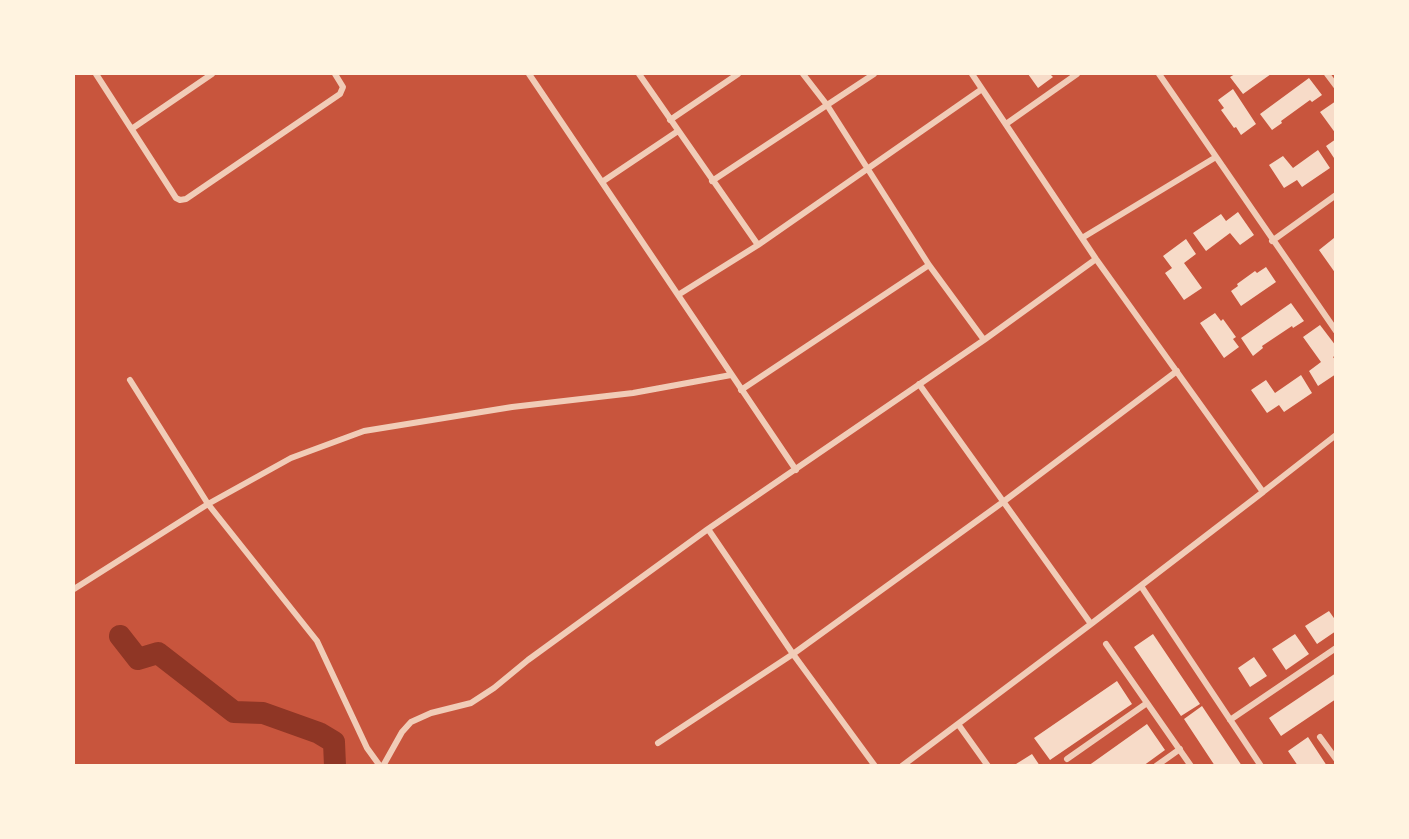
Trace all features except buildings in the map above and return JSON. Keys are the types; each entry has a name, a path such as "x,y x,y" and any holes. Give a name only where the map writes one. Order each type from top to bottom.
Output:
{"street":[{"path":"96,74 133,128 176,198 180,200 186,199 340,94 343,87 335,74"},
{"path":"198,74 203,80"},
{"path":"133,128 213,74"},
{"path":"529,74 796,470"},
{"path":"639,74 758,245"},
{"path":"670,120 738,74"},
{"path":"803,74 827,105 929,265 984,340"},
{"path":"712,181 874,74"},
{"path":"972,74 1096,259 1263,492"},
{"path":"1006,124 1077,74"},
{"path":"1160,74 1335,331"},
{"path":"1331,75 1335,86"},
{"path":"678,296 758,245 982,88"},
{"path":"602,182 678,131"},
{"path":"1082,238 1216,157"},
{"path":"1272,241 1335,195"},
{"path":"130,380 208,504 317,641 367,748 382,765 402,732 411,722 422,716 478,699 708,529 984,340 1096,259"},
{"path":"741,390 929,265"},
{"path":"658,743 793,654 1003,502 1177,371"},
{"path":"74,589 208,504 291,458 364,431 523,405 633,393 731,375"},
{"path":"919,384 1091,624"},
{"path":"902,765 1141,586 1335,435"},
{"path":"708,529 793,654 875,765"},
{"path":"1141,586 1261,765"},
{"path":"1106,644 1191,765"},
{"path":"1230,720 1335,648"},
{"path":"1067,759 1147,703"},
{"path":"958,724 988,765"},
{"path":"1320,737 1335,759"},
{"path":"1156,765 1179,749"}],"waterway":[{"path":"120,636 138,659 158,653 234,712 263,713 319,733 334,742 335,766"}]}
